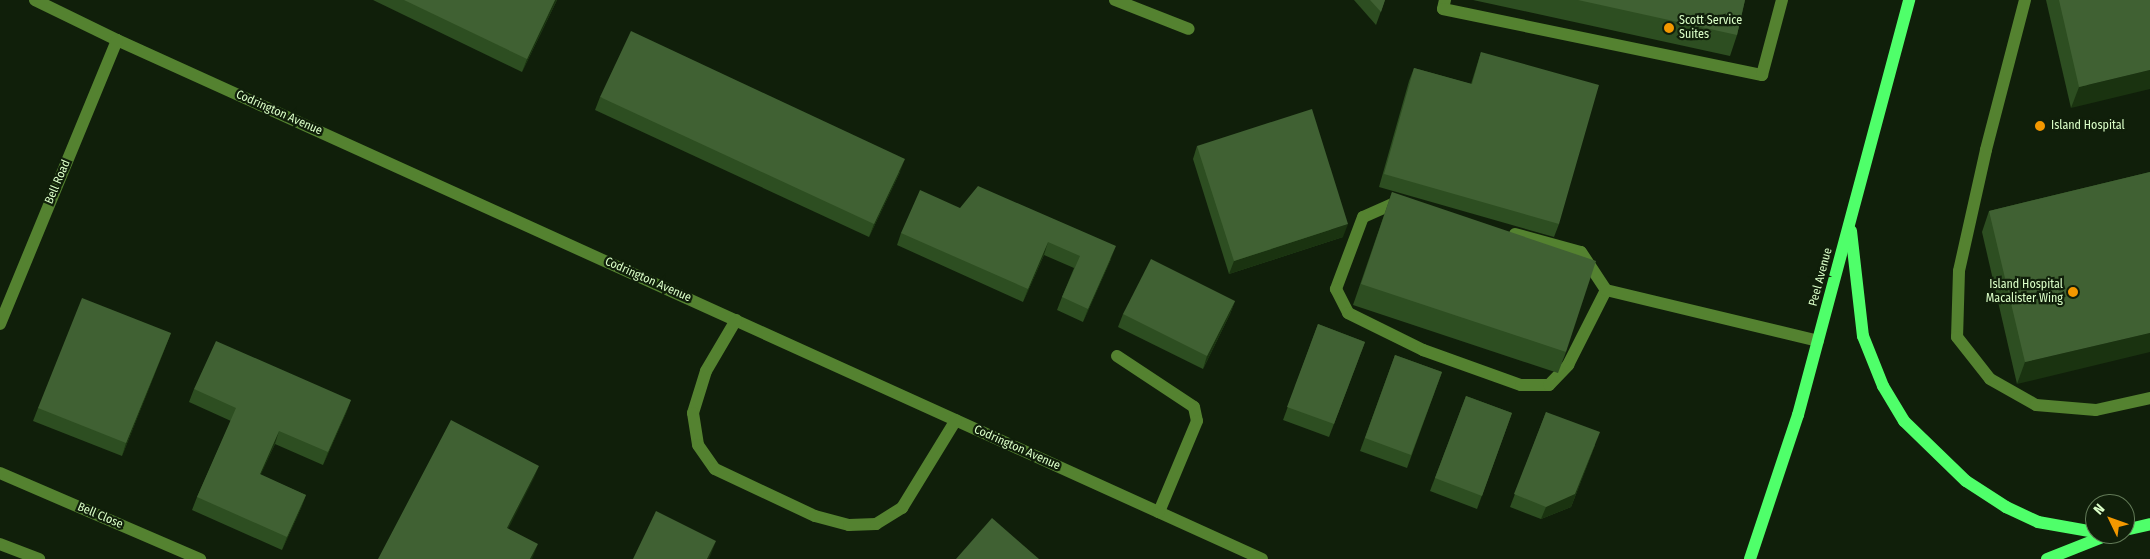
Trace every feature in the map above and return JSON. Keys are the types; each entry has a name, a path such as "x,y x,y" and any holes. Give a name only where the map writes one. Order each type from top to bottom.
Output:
{"main road":[{"name":"Peel Avenue","path":"1750,559 1798,415 1909,0"},
{"path":"1850,224 1864,336 1882,386 1904,422 1966,481 2006,507 2038,522 2085,530"},
{"path":"2135,528 2150,524"},
{"path":"2047,559 2085,543"}],"street":[{"name":"Codrington Avenue","path":"35,0 117,40 1262,559"},
{"path":"1115,0 1189,29"},
{"path":"1445,0 1443,9 1762,75 1782,0"},
{"path":"2025,0 1986,150 1959,271 1957,337 1990,380 2036,405 2096,410 2150,398"},
{"name":"Bell Road","path":"0,324 117,40"},
{"path":"1416,208 1397,202 1363,217 1336,289 1348,313 1423,350 1521,385 1548,385 1568,364 1606,290"},
{"path":"1498,230 1581,252 1606,290 1818,341"},
{"path":"736,320 706,370 693,413 698,446 715,469 815,516 850,525 876,524 902,508 956,420"},
{"path":"1117,356 1194,407 1197,420 1159,512"},
{"name":"Bell Close","path":"0,473 200,559"},
{"path":"0,544 40,559"}],"building":[{"path":"404,0 555,0 527,59"},
{"path":"1370,0 1385,0 1381,12"},
{"path":"1578,0 1745,0 1737,35"},
{"path":"2059,0 2150,0 2150,70 2079,87"},
{"path":"631,31 905,159 874,224 600,97"},
{"path":"1481,52 1599,85 1559,224 1384,174 1414,68 1472,84"},
{"path":"1312,109 1348,224 1234,261 1197,146"},
{"name":"Island Hospital Macalister Wing","path":"2150,172 2150,333 2025,362 1989,211"},
{"path":"978,186 1116,246 1088,309 1062,297 1080,256 1048,242 1028,289 901,233 920,190 960,208"},
{"path":"1392,192 1596,261 1566,352 1361,284"},
{"path":"1151,259 1235,301 1207,356 1123,314"},
{"path":"82,298 171,333 126,443 38,408"},
{"path":"1318,324 1365,342 1334,424 1287,407"},
{"path":"216,341 351,400 328,452 279,431 260,474 306,495 287,537 197,497 236,408 194,389"},
{"path":"1395,355 1442,372 1411,455 1365,438"},
{"path":"1466,396 1512,413 1482,496 1435,478"},
{"path":"1546,412 1600,432 1575,494 1546,507 1514,494"},
{"path":"451,420 539,466 507,528 538,544 530,559 378,559"},
{"path":"656,511 716,541 707,559 633,559"},
{"path":"992,518 1039,559 956,559"}],"place":[{"name":"Scott Service Suites","path":"1669,28"},
{"name":"Island Hospital","path":"2040,126"},
{"name":"Island Hospital Macalister Wing","path":"2073,292"}]}
